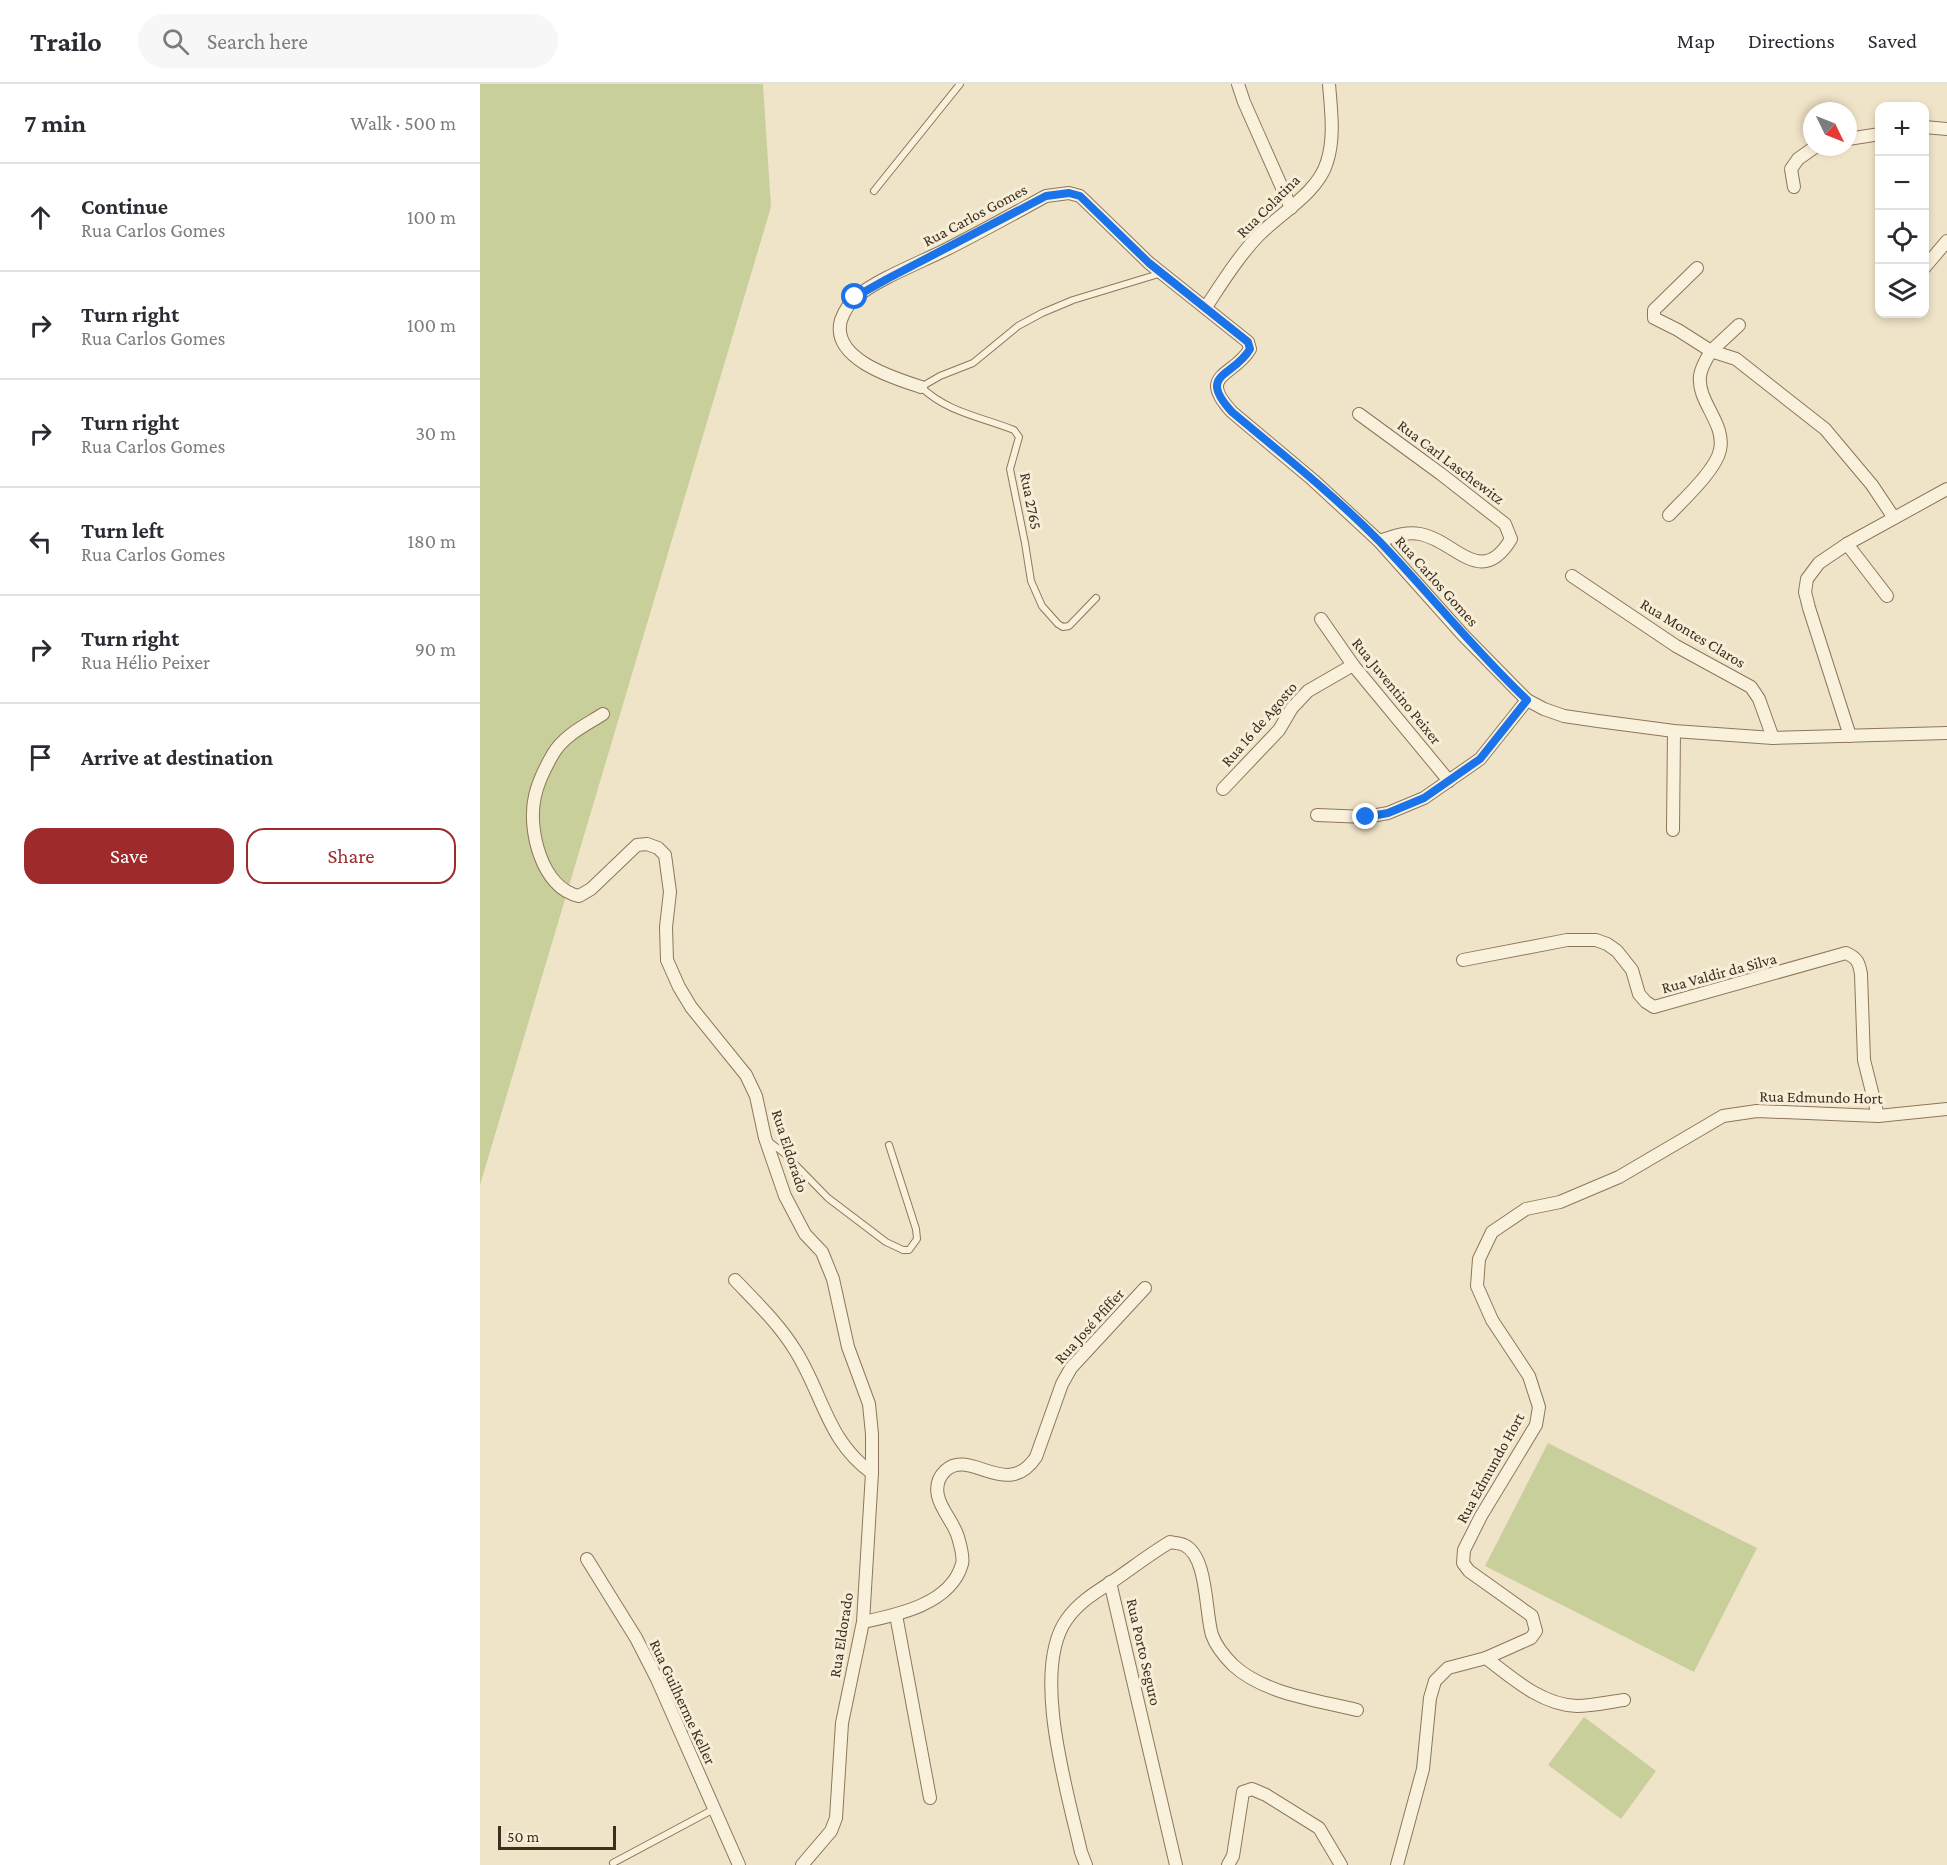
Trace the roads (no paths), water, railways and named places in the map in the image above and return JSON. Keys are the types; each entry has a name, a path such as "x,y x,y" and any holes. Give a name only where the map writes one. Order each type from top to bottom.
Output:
{"street":[{"path":"1238,84 1291,208"},
{"name":"Rua Colatina","path":"1206,307 1236,262 1258,235 1291,208 1308,190 1327,163 1333,131 1329,84"},
{"path":"1929,127 1947,129"},
{"path":"1857,138 1875,135"},
{"path":"1794,188 1791,169 1803,155"},
{"name":"Rua Carlos Gomes","path":"921,387 872,369 857,358 844,342 839,327 844,312 855,297 1046,196 1069,193 1080,196 1149,263 1248,342 1250,349 1246,356 1217,382 1217,390 1222,401 1313,480 1379,542 1463,635 1527,700 1564,716 1674,731 1773,738 1947,733"},
{"path":"1927,264 1947,241"},
{"path":"1697,268 1653,314 1654,318 1711,351 1744,364 1825,429 1872,485 1894,518"},
{"path":"1669,515 1702,479 1720,450 1717,422 1704,396 1700,376 1711,351 1739,325"},
{"name":"Rua Carl Laschewitz","path":"1359,414 1504,524 1511,539 1502,553 1493,560 1473,561 1424,534 1412,532 1400,534 1379,542"},
{"path":"1850,736 1817,637 1805,592 1807,579 1819,563 1847,544 1947,489"},
{"path":"1847,544 1887,596"},
{"name":"Rua Montes Claros","path":"1572,576 1676,646 1751,687 1760,699 1773,738"},
{"name":"Rua Juventino Peixer","path":"1321,620 1353,665 1449,781"},
{"name":"Rua 16 de Agosto","path":"1223,789 1279,730 1292,708 1308,691 1353,665"},
{"path":"1317,814 1366,817 1388,813 1424,798 1480,759 1527,700"},
{"name":"Rua Eldorado","path":"603,714 570,734 554,752 535,797 533,828 539,851 549,874 560,888 569,894 579,896 591,889 637,845 647,844 658,848 665,855 670,892 666,927 667,960 691,1007 747,1075 756,1096 765,1138 785,1196 806,1234 822,1252 833,1279 848,1347 869,1404 872,1473 863,1622 842,1723 836,1818 831,1831 802,1865"},
{"path":"1673,830 1674,731"},
{"name":"Rua Valdir da Silva","path":"1463,960 1567,940 1596,940 1617,951 1632,970 1640,994 1654,1007 1846,953 1854,956 1859,962 1861,974 1864,1060 1878,1116"},
{"name":"Rua Edmundo Hort","path":"1397,1865 1423,1768 1430,1698 1435,1681 1448,1668 1485,1658 1531,1638 1536,1631 1532,1616 1469,1572 1463,1563 1464,1550 1481,1516 1536,1425 1539,1407 1529,1376 1492,1320 1477,1286 1479,1260 1492,1232 1526,1209 1560,1202 1619,1177 1723,1116 1757,1112 1878,1116 1947,1109"},
{"path":"735,1280 779,1328 795,1350 811,1377 835,1433 857,1462 872,1473"},
{"name":"Rua José Pfiffer","path":"863,1622 896,1615 929,1601 944,1591 957,1576 963,1562 958,1536 939,1499 938,1483 945,1472 954,1465 968,1465 1005,1475 1015,1474 1031,1465 1036,1457 1062,1384 1071,1368 1145,1288"},
{"name":"Rua Porto Seguro","path":"1176,1865 1110,1582 1170,1542 1183,1545 1193,1552 1200,1568 1212,1634 1217,1646 1231,1663 1249,1678 1264,1685 1358,1710"},
{"name":"Rua Guilherme Keller","path":"587,1559 636,1638 657,1679 739,1865"},
{"path":"1086,1865 1057,1739 1051,1692 1054,1652 1059,1632 1067,1618 1080,1603 1110,1582"},
{"path":"896,1615 930,1798"},
{"path":"1485,1658 1526,1689 1550,1700 1576,1706 1624,1700"},
{"path":"1228,1865 1233,1856 1243,1792 1252,1790 1266,1795 1319,1828 1341,1865"}],"lane":[{"path":"874,191 960,84"},
{"path":"921,387 940,376 973,363 1018,326 1042,313 1073,300 1163,272"},
{"name":"Rua 2765","path":"921,387 933,399 957,411 1014,430 1019,437 1010,469 1026,543 1031,581 1042,606 1063,627 1069,626 1096,598"},
{"path":"765,1138 784,1153 828,1198 886,1242 903,1250 909,1250 917,1239 889,1145"},
{"path":"613,1863 714,1809"}]}
